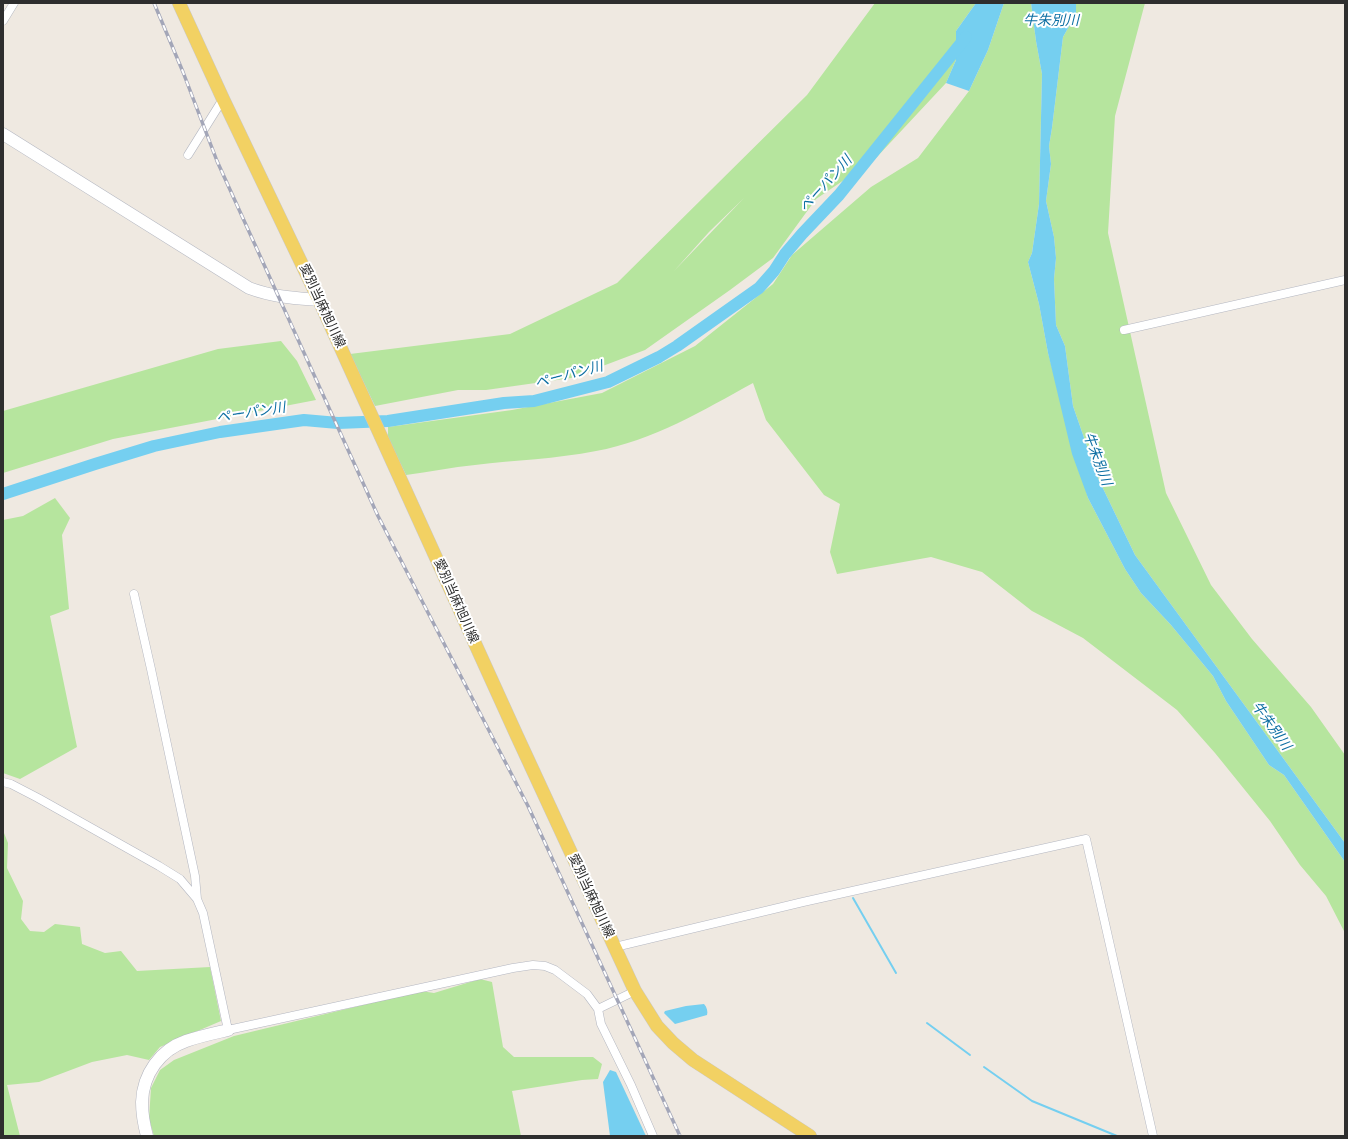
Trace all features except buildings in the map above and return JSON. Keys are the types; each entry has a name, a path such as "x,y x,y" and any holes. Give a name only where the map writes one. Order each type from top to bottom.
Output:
{"main road":[{"name":"愛別当麻旭川線","path":"179,3 319,300 520,744 635,991 657,1026 673,1043 693,1060 810,1136"}],"street":[{"path":"3,21 14,3"},
{"path":"188,155 223,99"},
{"path":"3,134 249,288 278,297 319,300"},
{"path":"1124,330 1345,280"},
{"path":"134,594 195,876 197,899 202,913 228,1030"},
{"path":"3,782 11,784 38,798 159,866 180,879 197,899"},
{"path":"615,947 803,902 1086,839 1153,1136"},
{"path":"147,1136 142,1102 146,1080 155,1064 166,1052 186,1041 228,1030 513,968 533,965 545,966 555,970 587,994 598,1009 601,1024 631,1085 653,1136"},
{"path":"598,1009 635,991"}],"green space":[{"path":"875,3 976,3 956,31 956,60 946,83 875,159 816,199 773,258 645,350 571,378 486,390 458,390 375,406 350,354 510,334 617,283 807,95","holes":["744,198 674,271 709,232"]},
{"path":"1004,3 1031,3 1042,74 1039,204 1032,253 1028,262 1039,304 1048,353 1088,498 1125,569 1141,593 1171,625 1213,676 1226,701 1269,765 1284,775 1345,862 1345,933 1326,896 1300,865 1270,821 1215,753 1177,710 1083,638 1032,611 982,572 931,557 837,574 830,552 840,504 824,495 766,420 753,383 697,414 657,432 617,446 581,454 466,466 406,475 388,438 388,427 512,410 602,393 695,346 773,284 792,255 871,187 918,158 969,91 988,50"},
{"path":"1076,3 1145,3 1115,116 1108,233 1166,493 1211,585 1252,639 1311,707 1345,755 1345,843 1135,555 1098,478 1073,406 1065,346 1056,325 1054,279 1056,258 1054,237 1046,201 1051,164 1049,146 1063,37 1076,14"},
{"path":"281,341 297,361 316,400 113,439 3,473 3,411 218,349"},
{"path":"55,498 70,518 62,535 69,609 50,616 77,747 20,779 3,773 3,520 23,516"},
{"path":"3,833 8,843 7,868 23,901 21,919 30,931 44,932 55,924 80,927 82,944 105,953 121,951 137,971 210,967 221,1021 160,1047 149,1060 127,1055 92,1062 39,1082 7,1085 20,1136 3,1136"},
{"path":"480,979 492,982 503,1047 514,1057 593,1057 602,1064 598,1079 582,1080 512,1091 521,1136 154,1136 149,1119 151,1088 160,1070 174,1060 234,1036 421,991 434,993"}],"water":[{"name":"牛朱別川","path":"976,3 1004,3 988,50 969,91 946,83 956,60 956,31"},
{"name":"牛朱別川","path":"1031,3 1076,3 1076,14 1063,37 1049,146 1051,164 1046,201 1054,237 1056,258 1054,279 1056,325 1065,346 1073,406 1098,478 1135,555 1345,843 1345,862 1284,775 1269,765 1226,701 1213,676 1171,625 1141,593 1125,569 1088,498 1072,454 1048,353 1039,304 1028,262 1032,253 1039,204 1042,74"},
{"path":"704,1004 707,1010 707,1015 675,1024 664,1013 665,1011 686,1006"},
{"path":"610,1070 616,1072 646,1136 610,1136 603,1082"}],"waterway":[{"name":"ペーパン川","path":"3,494 154,446 220,432 304,420 338,423 388,421 504,403 534,401 608,382 659,357 677,346 759,288 802,234 839,195 966,37"},
{"path":"853,898 896,973"},
{"path":"927,1023 970,1055"},
{"path":"984,1067 1032,1101 1117,1136"}],"railway":[{"path":"154,3 183,72 217,161 378,516 528,806 680,1136"}]}
